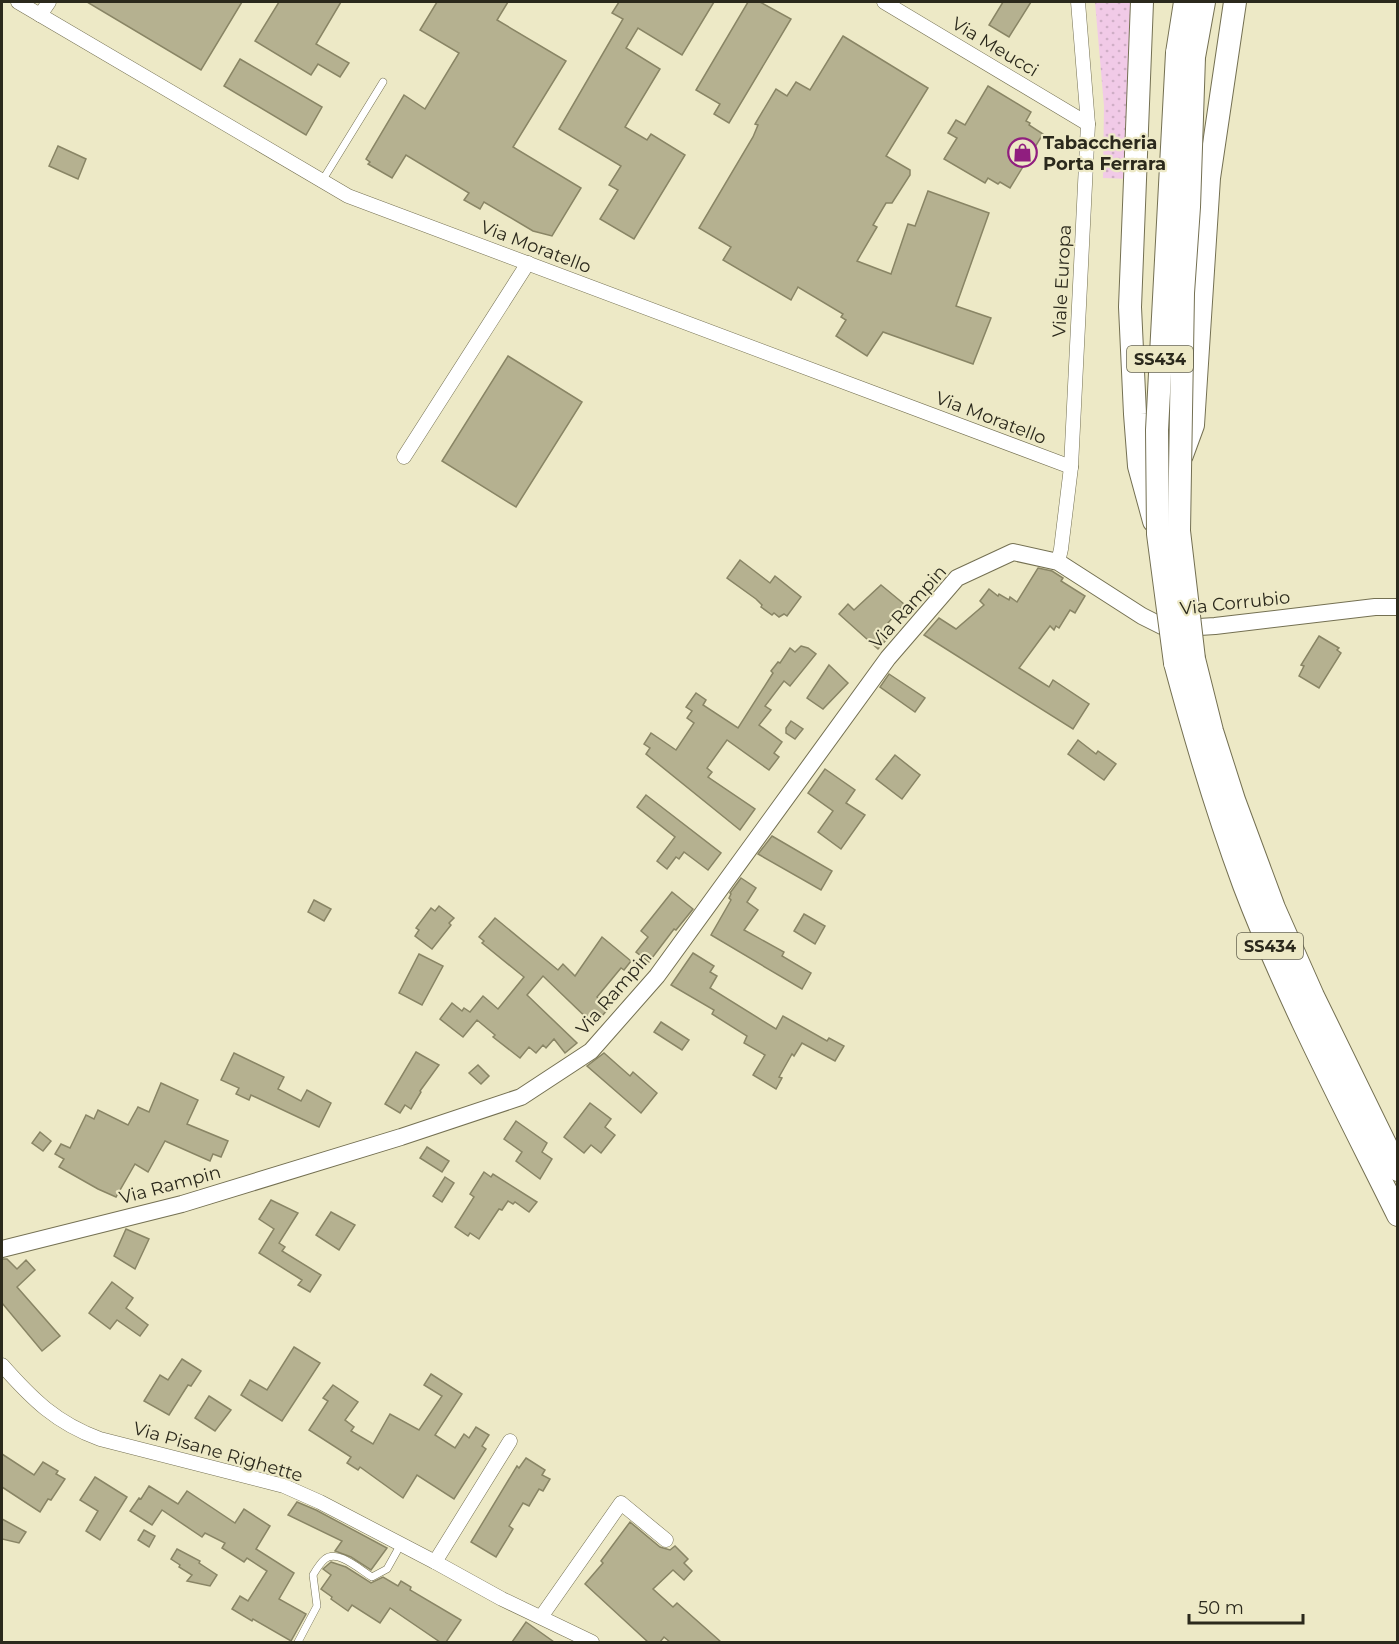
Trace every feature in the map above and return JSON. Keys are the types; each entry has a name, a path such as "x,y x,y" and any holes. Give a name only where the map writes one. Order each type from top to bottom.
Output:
{"highway":[{"path":"1142,2 1130,307 1139,466 1158,534"},
{"name":"SS434","path":"1185,2 1177,53 1172,176 1164,279 1157,430 1158,534 1216,808 1245,886 1299,1015 1398,1215"},
{"name":"SS434","path":"1204,2 1194,57 1189,207 1183,292 1179,531 1184,661 1212,731 1234,800 1274,908 1313,996 1398,1170"},
{"path":"1179,462 1193,425 1209,178 1235,2"}],"street":[{"name":"Via Moratello","path":"18,2 348,196 1071,467"},
{"path":"40,15 49,2"},
{"name":"Via Meucci","path":"884,2 1088,124"},
{"name":"Viale Europa","path":"1058,562 1071,467 1088,124 1078,2"},
{"path":"404,457 528,263"},
{"name":"Via Rampin","path":"2,1249 182,1204 401,1137 521,1096 561,1071 591,1051 657,976 888,658 957,578 1013,552 1058,562"},
{"name":"Via Corrubio","path":"1058,562 1142,616 1168,629 1215,626 1375,607 1398,607"},
{"name":"Via Pisane Righette","path":"2,1365 30,1397 53,1416 78,1431 284,1486 320,1502 502,1599 592,1642"},
{"path":"435,1562 510,1441"},
{"path":"540,1617 621,1503 666,1540"}],"lane":[{"path":"322,181 383,82"},
{"path":"298,1642 317,1606 313,1575 326,1558 335,1556 342,1558 372,1576 387,1569 401,1544"}],"shaded area":[{"path":"1095,2 1136,2 1129,179 1103,178 1104,106"}],"building":[{"path":"87,2 242,2 201,70"},
{"path":"279,2 341,2 316,44 349,63 340,77 318,64 311,75 255,41"},
{"path":"437,2 508,2 497,20 566,61 513,147 581,188 552,236 533,231 484,202 480,209 464,200 469,193 406,155 392,178 368,164 370,162 366,159 404,95 425,109 459,53 420,30"},
{"path":"619,2 714,2 682,55 638,28 626,48 660,69 625,127 647,140 651,134 685,155 634,239 600,219 618,190 609,185 621,166 559,129 623,19 612,13"},
{"path":"748,2 760,2 791,19 729,123 714,114 720,104 696,90"},
{"path":"1003,2 1031,2 1009,37 989,25"},
{"path":"843,36 928,88 886,156 910,170 910,175 892,203 886,203 873,225 877,227 857,261 891,274 908,224 915,226 928,191 989,213 956,306 991,318 973,364 883,332 867,356 836,336 846,320 841,317 843,314 798,287 791,300 723,260 731,247 699,228 753,137 758,125 755,124 776,89 787,96 796,82 810,90"},
{"path":"240,59 322,107 306,135 224,86"},
{"path":"988,86 1031,112 1026,121 1043,134 1010,188 988,178 985,183 944,159 957,138 948,133 956,120 965,125"},
{"path":"58,146 86,159 78,179 49,166"},
{"path":"508,356 582,402 516,507 442,461"},
{"path":"740,560 770,583 775,576 801,597 787,616 784,614 779,617 774,613 772,615 761,607 762,605 756,599 727,578"},
{"path":"1038,568 1052,571 1063,578 1061,581 1085,596 1075,613 1070,610 1059,628 1056,626 1054,630 1050,626 1019,668 1049,687 1053,680 1089,704 1073,729 924,635 939,618 956,629 984,605 980,601 989,589 998,596 999,594 1009,600 1010,597 1017,602"},
{"path":"881,585 904,604 888,623 895,630 878,649 839,614 848,604 854,610"},
{"path":"1319,636 1339,648 1337,650 1341,653 1319,688 1299,676 1304,666 1301,665"},
{"path":"801,646 816,654 790,686 784,681 765,706 771,710 759,725 782,742 774,753 779,757 769,770 727,740 707,768 712,772 708,777 755,809 740,830 646,754 650,748 644,744 651,733 676,750 694,723 687,718 692,711 686,707 696,693 706,700 703,705 738,728 773,673 771,671 778,662 780,663 790,648 795,652"},
{"path":"829,665 848,683 823,709 807,698"},
{"path":"889,674 925,698 915,712 880,687"},
{"path":"791,721 803,729 795,739 786,733 786,728"},
{"path":"1078,740 1096,754 1098,751 1116,764 1104,780 1068,754"},
{"path":"895,755 920,775 902,799 876,779"},
{"path":"825,769 855,790 846,803 865,815 841,849 818,832 833,811 808,793"},
{"path":"646,795 721,853 708,870 684,852 679,859 676,857 667,869 657,861 675,837 637,807"},
{"path":"772,836 832,871 821,890 758,854"},
{"path":"741,878 756,888 747,902 758,910 744,930 784,952 782,956 811,973 802,989 711,935 731,900 730,893"},
{"path":"672,892 693,909 676,930 674,929 649,962 636,952 648,937 641,931"},
{"path":"314,900 331,909 324,921 308,912"},
{"path":"439,906 454,918 432,949 415,936 419,930 416,928 431,908 435,911"},
{"path":"804,914 825,926 815,944 794,931"},
{"path":"495,918 558,970 563,964 575,976 602,937 631,961 624,970 621,968 597,997 609,1008 594,1025 543,976 527,995 577,1043 565,1053 554,1039 546,1048 543,1045 536,1053 529,1047 520,1058 493,1037 495,1035 477,1020 463,1037 440,1019 452,1003 462,1011 464,1008 470,1012 483,996 498,1009 524,977 482,943 484,941 479,937"},
{"path":"693,953 714,966 710,972 717,976 710,988 776,1029 783,1016 827,1041 829,1038 844,1046 835,1061 802,1043 794,1056 792,1054 779,1077 782,1078 776,1089 753,1075 765,1055 744,1043 747,1036 712,1014 714,1010 671,985"},
{"path":"419,954 443,966 422,1005 399,993"},
{"path":"661,1022 689,1040 682,1050 654,1032"},
{"path":"416,1052 439,1065 420,1091 411,1109 405,1105 400,1113 385,1104"},
{"path":"234,1053 284,1077 278,1089 301,1101 307,1090 331,1103 319,1127 251,1095 249,1100 236,1094 239,1088 221,1080"},
{"path":"604,1053 630,1076 633,1072 657,1093 641,1113 587,1066"},
{"path":"478,1065 489,1076 481,1084 469,1073"},
{"path":"161,1083 198,1100 187,1124 228,1141 221,1157 213,1154 210,1161 165,1141 148,1172 135,1164 116,1197 59,1167 64,1159 55,1154 61,1144 70,1148 86,1115 94,1119 98,1110 128,1125 138,1107 149,1112"},
{"path":"590,1103 611,1119 605,1127 615,1135 601,1153 591,1145 584,1153 564,1137"},
{"path":"516,1121 547,1143 542,1152 552,1159 540,1179 516,1161 522,1152 504,1139"},
{"path":"40,1132 51,1141 43,1151 32,1143"},
{"path":"427,1147 449,1161 442,1172 420,1158"},
{"path":"484,1172 491,1177 493,1174 537,1202 529,1212 515,1202 513,1204 508,1201 502,1210 499,1209 479,1239 470,1233 468,1236 455,1227 474,1197 470,1194"},
{"path":"445,1177 454,1183 442,1202 433,1196"},
{"path":"271,1200 298,1213 279,1243 285,1247 282,1251 321,1275 310,1292 298,1285 302,1280 259,1253 274,1229 259,1219"},
{"path":"331,1212 355,1225 339,1250 316,1235"},
{"path":"126,1229 149,1239 135,1269 114,1256"},
{"path":"2,1259 7,1259 17,1269 26,1260 35,1270 17,1287 60,1336 42,1351 2,1303"},
{"path":"112,1282 133,1298 126,1308 148,1325 140,1336 117,1320 110,1329 89,1313"},
{"path":"294,1347 320,1363 282,1421 241,1395 250,1380 267,1390"},
{"path":"182,1359 201,1371 191,1386 188,1385 169,1415 144,1401 160,1375 168,1380"},
{"path":"431,1374 462,1394 435,1435 455,1448 464,1434 469,1438 476,1427 489,1435 482,1446 486,1449 454,1499 417,1475 403,1498 360,1467 358,1470 347,1463 351,1457 309,1430 328,1401 323,1398 333,1385 358,1402 345,1420 354,1427 351,1431 373,1444 390,1414 419,1430 442,1396 424,1385"},
{"path":"209,1396 231,1410 215,1431 195,1418"},
{"path":"2,1454 34,1475 43,1462 58,1471 56,1474 65,1479 40,1512 2,1487"},
{"path":"526,1458 545,1470 542,1475 550,1479 543,1491 539,1489 529,1506 523,1503 509,1526 513,1529 496,1557 471,1542 517,1466 519,1468"},
{"path":"95,1477 127,1497 100,1540 86,1531 98,1511 80,1500"},
{"path":"149,1486 178,1504 187,1491 235,1523 244,1509 270,1526 256,1549 294,1573 279,1599 306,1614 291,1641 232,1609 240,1596 248,1601 267,1571 247,1558 244,1562 222,1548 225,1543 205,1533 202,1537 162,1510 152,1525 130,1511"},
{"path":"297,1502 387,1548 371,1570 351,1557 335,1551 342,1541 288,1515"},
{"path":"2,1519 26,1532 19,1543 2,1539"},
{"path":"630,1522 660,1547 670,1550 675,1546 688,1559 684,1563 692,1571 684,1580 673,1570 653,1589 673,1607 677,1603 721,1642 670,1642 664,1637 660,1642 648,1642 585,1584 603,1563 601,1561"},
{"path":"144,1530 155,1536 149,1547 138,1540"},
{"path":"177,1549 200,1561 199,1563 217,1575 210,1586 187,1581 192,1575 171,1559"},
{"path":"331,1562 346,1567 371,1583 383,1577 398,1586 401,1581 411,1587 410,1590 461,1620 446,1642 440,1642 390,1608 380,1623 352,1605 348,1611 321,1589 331,1575 323,1569"},
{"path":"526,1622 554,1642 512,1642"}],"place":[{"name":"Tabaccheria Porta Ferrara","path":"1022,153"}]}
